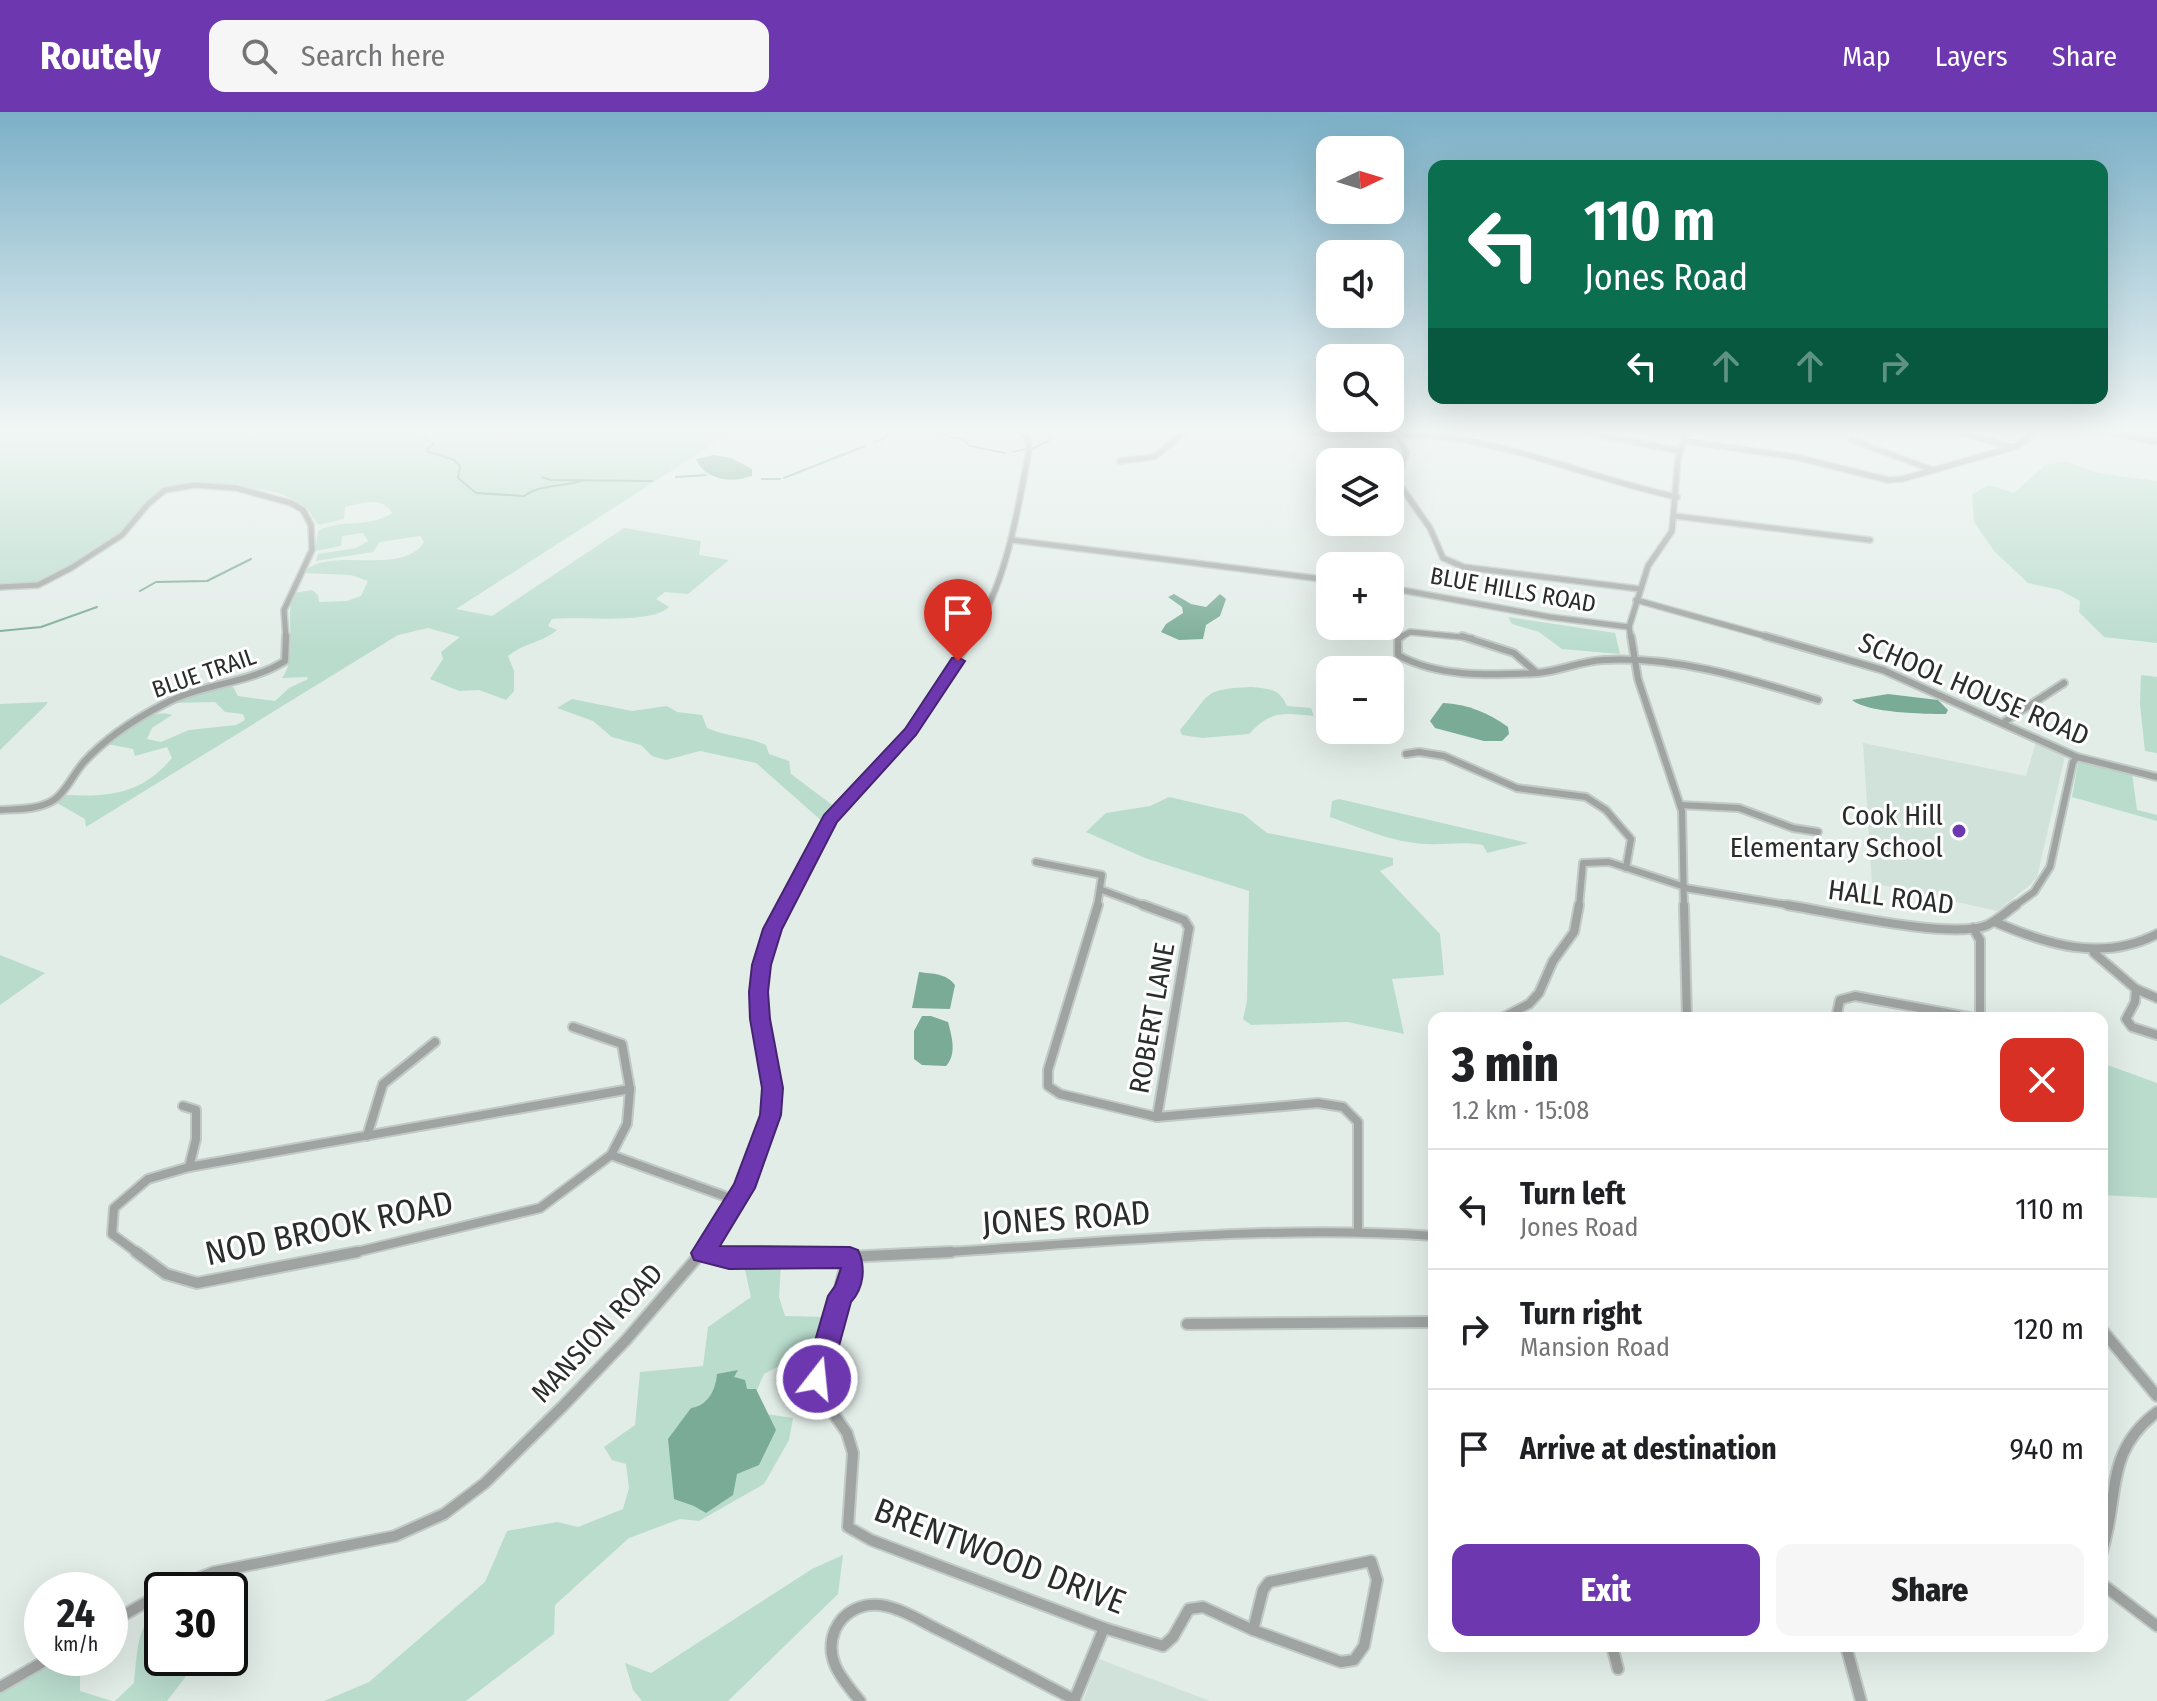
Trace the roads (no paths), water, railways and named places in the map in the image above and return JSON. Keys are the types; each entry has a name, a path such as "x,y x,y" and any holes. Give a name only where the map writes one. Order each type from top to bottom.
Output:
{"street":[{"name":"BLUE TRAIL","path":"0,587 49,581 118,539 151,504"},
{"name":"BLUE TRAIL","path":"0,810 36,807 56,799 90,755 135,720 190,692 274,668 286,658 284,610 314,542 313,528 306,513 294,504"},
{"name":"MANSION ROAD","path":"214,1572 395,1536 444,1514 485,1483 562,1407 702,1253 738,1201 767,1130 773,1100 758,1005 762,965 773,929 830,819 915,727 977,631 992,603 1001,565 1012,540 1019,504"},
{"path":"1413,504 1430,528 1443,558 1464,567 1613,583 1640,589"},
{"path":"1676,504 1669,536 1648,566 1629,627 1633,661 1680,805 1687,1012"},
{"path":"1675,516 1870,540"},
{"path":"1012,540 1316,578"},
{"name":"BLUE HILLS ROAD","path":"1404,591 1550,617 1629,627"},
{"name":"SCHOOL HOUSE ROAD","path":"1636,600 1883,670 2077,757 2157,777"},
{"path":"1537,673 1526,659 1510,650 1446,634 1410,632 1398,639 1395,647 1404,660 1445,669 1537,673 1598,660 1633,661 1720,672 1818,700"},
{"path":"2004,722 2064,683"},
{"path":"1406,754 1437,755 1507,785 1539,793 1569,792 1599,803 1631,839 1626,868"},
{"name":"HALL ROAD","path":"1516,1012 1527,1007 1541,993 1547,983 1550,966 1576,932 1581,907 1579,873 1583,863 1594,861 1626,868 1685,888 1922,927 1973,928 1995,922 2034,892 2047,874 2073,762 2077,757"},
{"path":"1680,805 1743,809 1758,813 1788,829 1818,832"},
{"path":"1036,862 1102,875 1102,890 1048,1070 1048,1086 1060,1094 1157,1117 1318,1103 1343,1107 1358,1122 1358,1228"},
{"name":"ROBERT LANE","path":"1102,890 1184,920 1189,928 1157,1117"},
{"path":"1995,922 2094,953 2136,989 2157,998"},
{"path":"1973,928 1980,940 1977,1012"},
{"path":"2094,953 2124,948 2157,934"},
{"path":"2136,989 2135,1002 2126,1019 2132,1027 2157,1035"},
{"path":"1837,1012 1840,1000 1855,996 1944,1012"},
{"name":"NOD BROOK ROAD","path":"573,1027 622,1044 630,1089 627,1124 611,1155 540,1208 322,1260 197,1283 166,1274 112,1234 114,1208 148,1179 189,1167 630,1089"},
{"path":"367,1136 383,1084 435,1042"},
{"path":"183,1106 196,1110 197,1116 198,1141 189,1167"},
{"path":"611,1155 738,1201"},
{"name":"JONES ROAD","path":"702,1253 729,1258 850,1259 1128,1238 1358,1228 1428,1235"},
{"name":"BRENTWOOD DRIVE","path":"850,1259 853,1265 846,1292 840,1296 817,1379 824,1400 847,1433 853,1453 854,1474 848,1527 871,1540 1104,1628 1163,1646 1173,1637 1189,1609 1203,1607 1253,1630 1341,1662 1354,1660 1364,1646 1377,1580 1371,1561 1269,1582 1263,1590 1253,1630"},
{"path":"1187,1324 1428,1322"},
{"path":"2108,1337 2157,1396"},
{"path":"2108,1533 2113,1481 2121,1451 2134,1430 2157,1412"},
{"path":"2108,1589 2157,1626"},
{"path":"860,1701 831,1663 829,1648 835,1630 850,1611 861,1606 875,1605 922,1621 1074,1700 1104,1628"},
{"path":"1614,1652 1618,1669"},
{"path":"1848,1652 1861,1701"},
{"path":"0,1687 24,1673"}],"waterway":[{"path":"140,591 156,582 207,581 251,559"},
{"path":"0,631 41,627 97,607"}],"place":[{"name":"Cook Hill Elementary School","path":"1959,831"}]}
